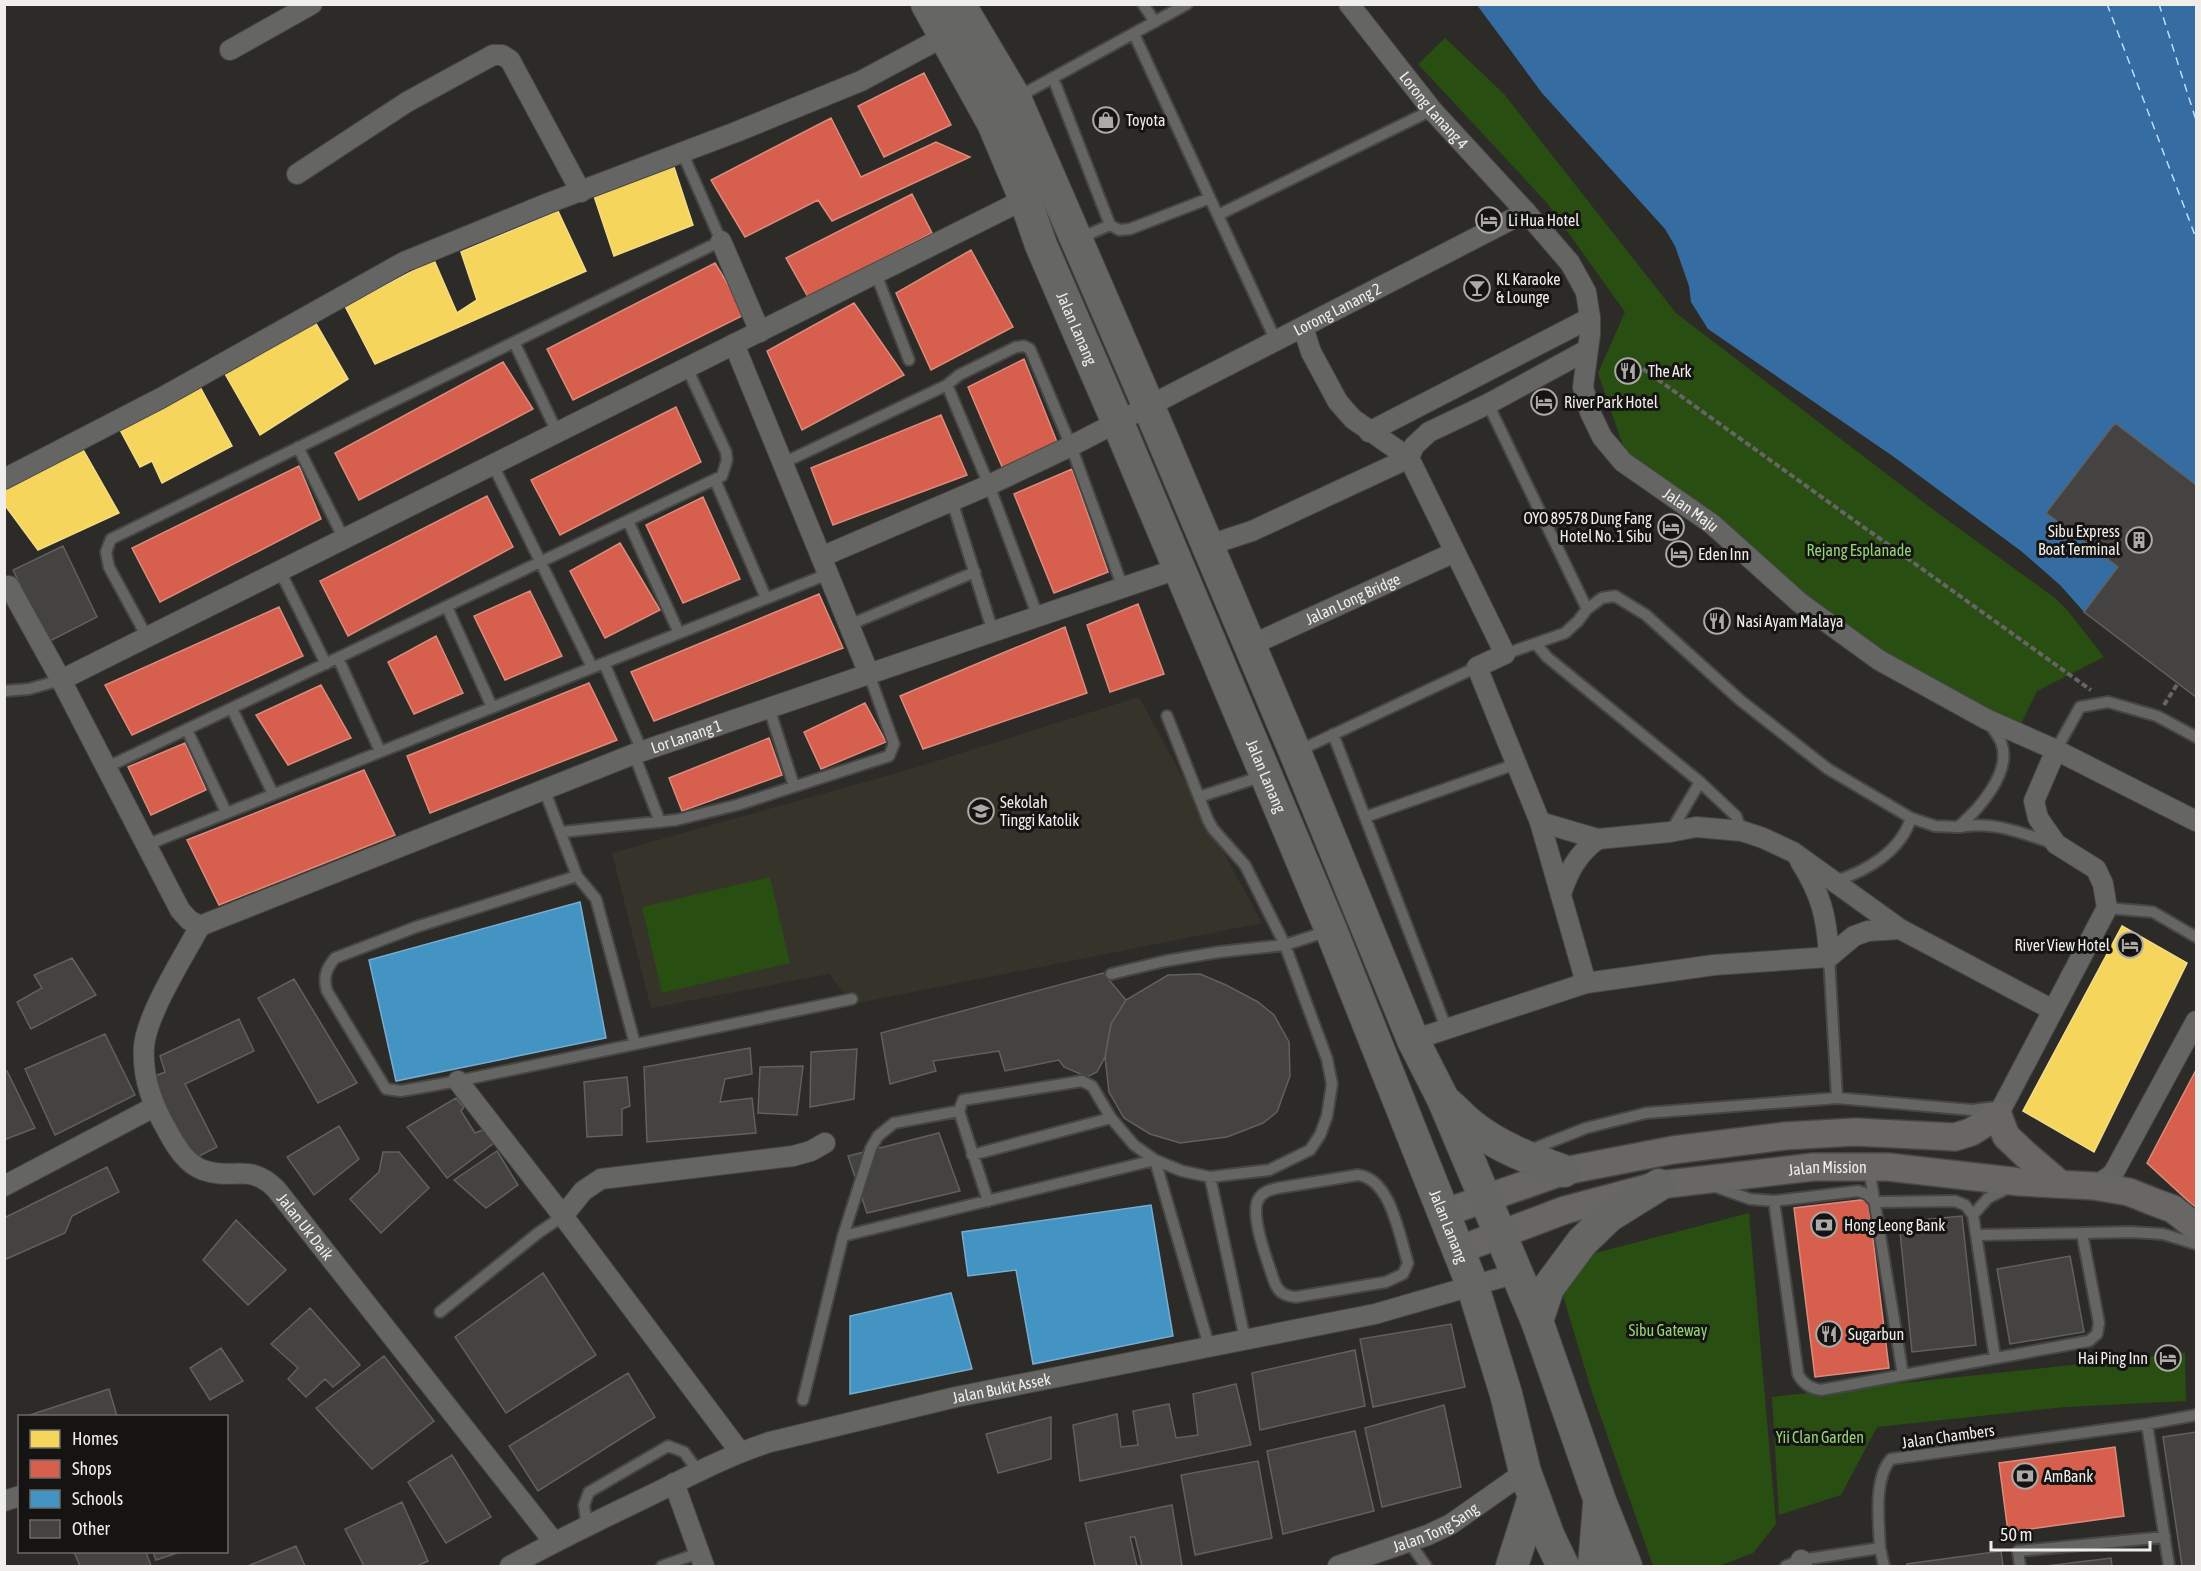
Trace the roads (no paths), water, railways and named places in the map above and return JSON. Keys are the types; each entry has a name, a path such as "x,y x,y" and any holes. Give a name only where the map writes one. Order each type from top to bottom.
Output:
{"main road":[{"name":"Jalan Lanang","path":"927,4 993,123 1025,199 1041,245 1180,568 1331,930 1473,1287 1506,1394 1529,1485 1563,1566"},
{"path":"959,4 1015,99 1149,407 1295,752 1413,1040 1443,1099 1537,1321 1600,1501 1626,1566"},
{"path":"1443,1099 1473,1127 1521,1154 1563,1171"},
{"path":"1537,1321 1548,1288 1582,1242 1609,1216 1659,1185"},
{"path":"1512,1566 1529,1485"},
{"path":"1594,1566 1600,1501"}],"street":[{"path":"230,50 312,4"},
{"name":"Lorong Lanang 4","path":"1349,4 1432,110 1526,212"},
{"path":"4,479 171,392 404,262 861,81 945,36"},
{"path":"297,174 407,102 493,55 502,54 510,60 581,192"},
{"path":"61,680 1025,199"},
{"name":"Jalan Maju","path":"1526,212 1570,263 1586,292 1590,318 1583,387 1590,412 1602,437 1623,462 1712,524 1799,602 1879,660 1986,719 2056,750 2196,821"},
{"name":"Lorong Lanang 2","path":"825,565 952,501 1118,423 1526,212"},
{"path":"721,241 759,332"},
{"path":"1369,432 1590,318"},
{"path":"1303,327 1316,362 1338,402 1369,432 1409,458 1504,654 1477,667 1540,822 1586,983"},
{"path":"735,344 869,674"},
{"path":"1206,546 1252,531 1409,458 1414,446 1429,432 1488,404 1587,350"},
{"name":"Jalan Long Bridge","path":"1250,646 1455,552"},
{"name":"Lor Lanang 1","path":"200,926 638,752 1180,568"},
{"path":"9,586 61,680 180,910 189,920 200,926"},
{"path":"2056,750 2034,801 2038,818 2056,844 2096,869 2103,884 2107,908 2000,1111 2006,1136 2060,1184"},
{"path":"1540,822 1598,839 1670,832 1696,826 1742,831 1763,838 1796,854 1900,929 2053,1010"},
{"path":"1561,894 1571,867 1598,839"},
{"path":"1796,854 1819,893 1828,930 1829,957"},
{"name":"Jalan Uk Daik","path":"200,926 152,1020 144,1044 146,1069 154,1107 175,1145 192,1164 204,1170 219,1173 249,1173 265,1178 276,1189 554,1542"},
{"path":"1413,1040 1586,983 1714,965 1829,957 1854,936 1868,931 1900,929"},
{"path":"2094,1186 2114,1172 2196,1021"},
{"path":"458,1081 563,1216 740,1452"},
{"path":"4,1186 154,1107"},
{"name":"Jalan Mission","path":"1444,1213 1563,1171 1673,1150 1785,1136 1855,1132 1955,1137 1971,1132 2000,1111"},
{"path":"563,1216 583,1191 601,1179 793,1156 811,1151 825,1143"},
{"name":"Jalan Mission","path":"1459,1250 1565,1210 1659,1185 1813,1167 1888,1167 2020,1182 2094,1186 2129,1192 2173,1209 2196,1227"},
{"name":"Jalan Bukit Assek","path":"510,1566 698,1471 740,1452 770,1442 956,1397 1375,1314 1517,1273"},
{"path":"674,1483 701,1560"},
{"name":"Jalan Tong Sang","path":"1338,1566 1367,1562 1529,1485"}],"lane":[{"path":"1143,4 1155,22"},
{"path":"1015,99 1187,4"},
{"path":"1134,34 1276,341"},
{"path":"1053,78 1110,225 1119,230 1130,229 1210,198"},
{"path":"1218,215 1432,110"},
{"path":"147,637 109,567 106,552 111,538 721,241 682,152"},
{"path":"1077,239 1110,225"},
{"path":"876,274 909,360"},
{"path":"514,342 557,432"},
{"path":"783,463 948,385 958,375 1016,347 1024,346 1030,349 1071,446 1123,588"},
{"path":"105,768 722,476 728,460 687,368"},
{"path":"948,385 989,484 1038,617"},
{"path":"1488,404 1587,609"},
{"path":"298,447 344,539"},
{"path":"493,465 592,668"},
{"path":"715,480 766,598"},
{"path":"952,501 993,632"},
{"path":"628,521 679,633"},
{"path":"146,844 766,598 825,565"},
{"path":"280,571 326,664"},
{"path":"849,626 975,572"},
{"path":"1504,654 1564,633 1578,621 1587,609 1602,598 1615,596 1629,602 1646,615 1740,700 1828,769 1911,818 1935,826 1989,825 2056,844"},
{"path":"447,607 492,707"},
{"path":"1536,644 1547,657 1700,782 1736,816 1742,831"},
{"path":"338,658 380,752"},
{"path":"604,663 638,752 660,822"},
{"path":"1295,752 1477,667"},
{"path":"562,832 676,820 737,805 885,758 892,753 894,744 869,674"},
{"path":"4,691 29,689 61,680"},
{"path":"2056,750 2080,707 2108,702 2157,716 2196,737"},
{"path":"769,708 794,786"},
{"path":"231,709 273,794"},
{"path":"988,1201 958,1111 963,1100 1082,1081 1092,1086 1111,1119 1134,1146 1155,1160 1182,1171 1210,1177 1269,1170 1310,1150 1327,1116 1332,1084 1327,1059 1285,945 1245,865 1213,830 1167,716"},
{"path":"1958,827 1985,800 1998,779 2002,760 2002,743 1986,719"},
{"path":"188,730 226,812"},
{"path":"1333,734 1447,1030"},
{"path":"1365,817 1516,764"},
{"path":"1199,797 1266,775"},
{"path":"1670,832 1700,782"},
{"path":"544,789 577,876 596,899 635,1044"},
{"path":"1836,882 1865,869 1886,855 1907,831 1911,818"},
{"path":"577,876 416,927 335,958 327,968 324,981 327,991 386,1089 401,1091 458,1081 852,999"},
{"path":"2107,908 2153,912 2196,937"},
{"path":"1111,974 1165,961 1219,952 1285,945 1331,930"},
{"path":"1829,957 1837,1098"},
{"path":"1521,1154 1586,1128 1646,1113 1837,1098 2000,1111"},
{"path":"803,1400 843,1236 866,1162 878,1136 894,1123 958,1111"},
{"path":"972,1155 1111,1119"},
{"path":"843,1236 1155,1160"},
{"path":"1155,1160 1209,1346"},
{"path":"1869,1168 1902,1375"},
{"path":"1269,1170 1278,1188"},
{"path":"1358,1175 1368,1176 1377,1183 1386,1196 1408,1263 1403,1274 1386,1282 1296,1297 1285,1296 1277,1289 1274,1281 1255,1214 1258,1201 1266,1191 1278,1188 1358,1175"},
{"path":"1210,1177 1245,1339"},
{"path":"1696,1180 1750,1199 1774,1201 1858,1191 1867,1194 1875,1202 1955,1201 1965,1205 1973,1215 1995,1358"},
{"path":"1973,1215 1988,1198 2020,1182"},
{"path":"1774,1201 1798,1374 1802,1381 1811,1388 1821,1390 2089,1341 2097,1334 2099,1323 2082,1233"},
{"path":"440,1312 538,1233 563,1216"},
{"path":"1976,1235 2163,1234 2196,1244"},
{"name":"Jalan Chambers","path":"1880,1548 1878,1514 1881,1484 1884,1467 1891,1459 2146,1424 2196,1414"},
{"path":"2146,1424 2169,1566"},
{"path":"587,1526 584,1505 589,1492 668,1446 684,1452 698,1471"},
{"path":"2020,1566 2018,1551 2165,1537"},
{"path":"1409,1542 1426,1566"},
{"path":"1796,1564 1880,1548 1884,1566"},
{"path":"662,1566 701,1560"}],"water":[{"path":"1477,5 2196,5 2196,697 2084,612 2060,585 2021,551 1894,457 1708,329 1691,302 1689,286 1675,246 1665,229 1542,93"}],"place":[{"name":"Toyota","path":"1106,120"},
{"name":"Li Hua Hotel","path":"1489,220"},
{"name":"KL Karaoke & Lounge","path":"1477,288"},
{"name":"The Ark","path":"1628,371"},
{"name":"River Park Hotel","path":"1544,402"},
{"name":"OYO 89578 Dung Fang Hotel No. 1 Sibu","path":"1671,527"},
{"name":"Sibu Express Boat Terminal","path":"2139,540"},
{"name":"Eden Inn","path":"1679,554"},
{"name":"Nasi Ayam Malaya","path":"1717,621"},
{"name":"Sekolah Tinggi Katolik","path":"981,811"},
{"name":"River View Hotel","path":"2130,945"},
{"name":"Hong Leong Bank","path":"1824,1225"},
{"name":"Sugarbun","path":"1829,1334"},
{"name":"Hai Ping Inn","path":"2168,1358"},
{"name":"AmBank","path":"2025,1476"}],"park label":[{"name":"Rejang Esplanade","path":"1859,550"},
{"name":"Sibu Gateway","path":"1668,1330"},
{"name":"Yii Clan Garden","path":"1820,1437"}]}
